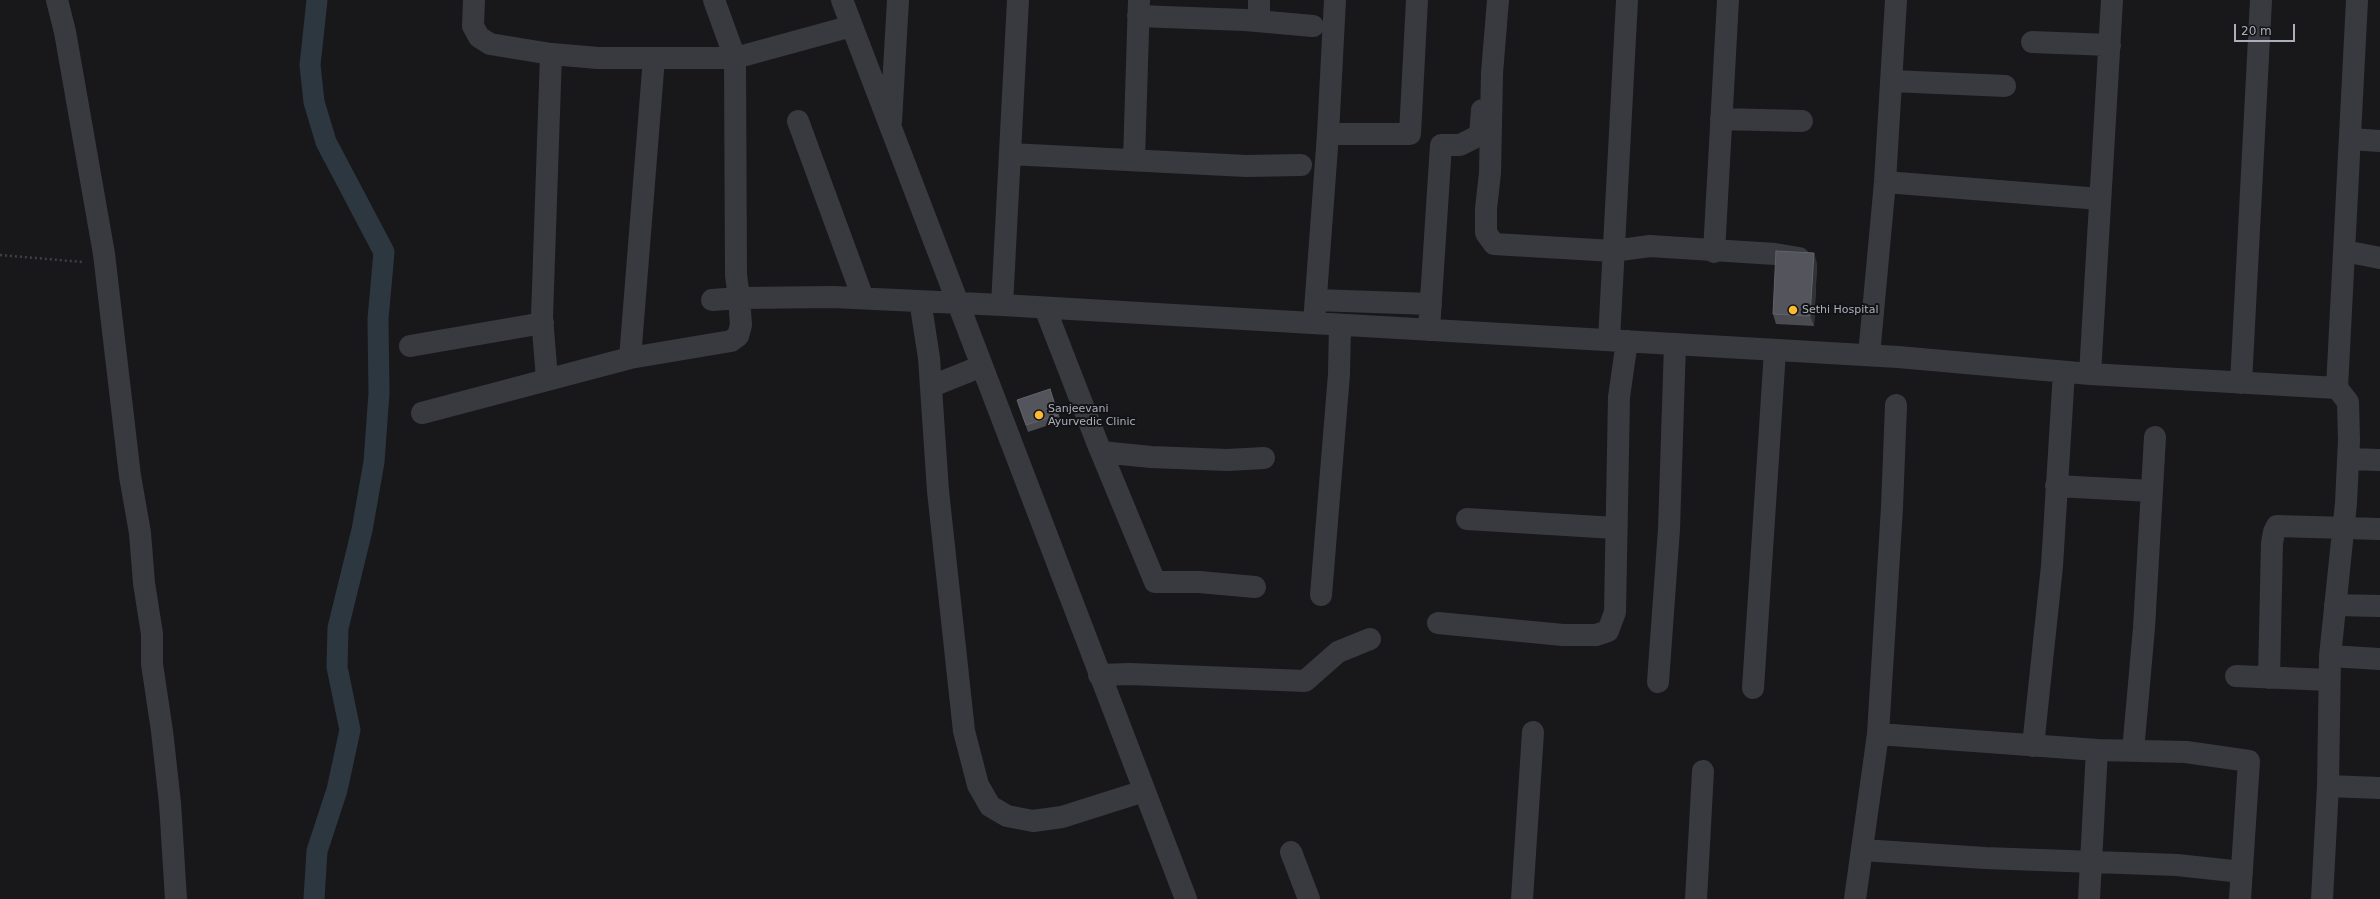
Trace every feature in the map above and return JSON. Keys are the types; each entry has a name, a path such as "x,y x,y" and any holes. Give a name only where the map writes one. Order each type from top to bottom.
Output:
{"street":[{"path":"57,0 66,32 106,264 130,476 140,533 144,584 152,634 152,664 164,745 176,899"},
{"path":"474,0 473,26 479,37 490,44 551,54 598,58 736,58 852,26"},
{"path":"422,413 630,358 730,341 738,336 741,325 736,275 736,58 714,0"},
{"path":"842,0 1099,675 1186,899"},
{"path":"891,128 898,0"},
{"path":"1002,305 1018,0"},
{"path":"1314,323 1328,134 1335,0"},
{"path":"1410,134 1417,0"},
{"path":"1328,134 1410,134 1441,145 1460,145 1480,135 1490,11 1486,0"},
{"path":"1498,0 1492,73 1486,234 1494,244 1614,251 1650,246 1714,252 1775,254 1799,258"},
{"path":"1438,623 1562,635 1596,635 1608,631 1615,612 1615,528 1619,397 1614,251 1627,0"},
{"path":"1714,252 1728,0"},
{"path":"1869,355 1885,182 1896,0"},
{"path":"2090,374 2112,0"},
{"path":"2241,383 2261,0"},
{"path":"2322,899 2328,786 2330,656 2348,459 2348,402 2337,388 2357,0"},
{"path":"1134,160 1139,8 1259,11 1313,26"},
{"path":"2032,42 2110,45"},
{"path":"547,379 543,323 551,54"},
{"path":"630,358 654,58"},
{"path":"1892,81 2005,86"},
{"path":"1721,119 1802,121"},
{"path":"798,121 864,298"},
{"path":"2350,139 2380,141"},
{"path":"1429,330 1441,145"},
{"path":"1010,154 1246,166 1301,165"},
{"path":"1885,182 2100,200"},
{"path":"2344,251 2380,258"},
{"path":"712,300 739,298 864,298 1002,305 1775,351 1869,355 2090,374 2337,388"},
{"path":"1316,298 1431,302"},
{"path":"1045,308 1101,452 1155,582 1200,582 1255,587"},
{"path":"922,313 932,386 938,491 964,731 978,785 990,806 1008,816 1033,821 1062,817 1144,791"},
{"path":"410,346 543,323"},
{"path":"1321,595 1338,381 1340,325"},
{"path":"1658,682 1669,529 1675,344"},
{"path":"1752,688 1775,351"},
{"path":"932,386 982,366"},
{"path":"2033,746 2052,566 2064,372"},
{"path":"1855,899 1878,734 1892,507 1896,405"},
{"path":"2133,751 2144,628 2155,437"},
{"path":"1101,452 1151,457 1227,460 1264,458"},
{"path":"2348,459 2380,460"},
{"path":"2056,486 2152,491"},
{"path":"1467,519 1615,528"},
{"path":"2270,678 2274,532 2277,526 2343,526 2380,529"},
{"path":"2335,605 2380,606"},
{"path":"1099,675 1130,674 1305,681 1338,652 1370,639"},
{"path":"2330,656 2380,659"},
{"path":"2236,676 2329,680"},
{"path":"1522,899 1533,732"},
{"path":"1878,734 2097,750 2186,752 2249,761 2240,899"},
{"path":"2089,899 2097,750"},
{"path":"1696,899 1703,771"},
{"path":"2328,786 2380,788"},
{"path":"1862,850 1985,858 2177,865 2242,872"},
{"path":"1291,852 1308,899"}],"path":[{"path":"0,255 106,264"}],"building":[{"path":"1776,251 1814,253 1810,316 1773,314"},
{"path":"1050,389 1058,415 1026,425 1017,400"}],"waterway":[{"path":"314,899 317,851 337,790 350,730 337,667 338,628 362,530 374,462 379,393 378,319 384,252 326,142 314,102 310,65 317,0"}],"place":[{"name":"Sethi Hospital","path":"1793,310"},
{"name":"Sanjeevani Ayurvedic Clinic","path":"1039,415"}]}
